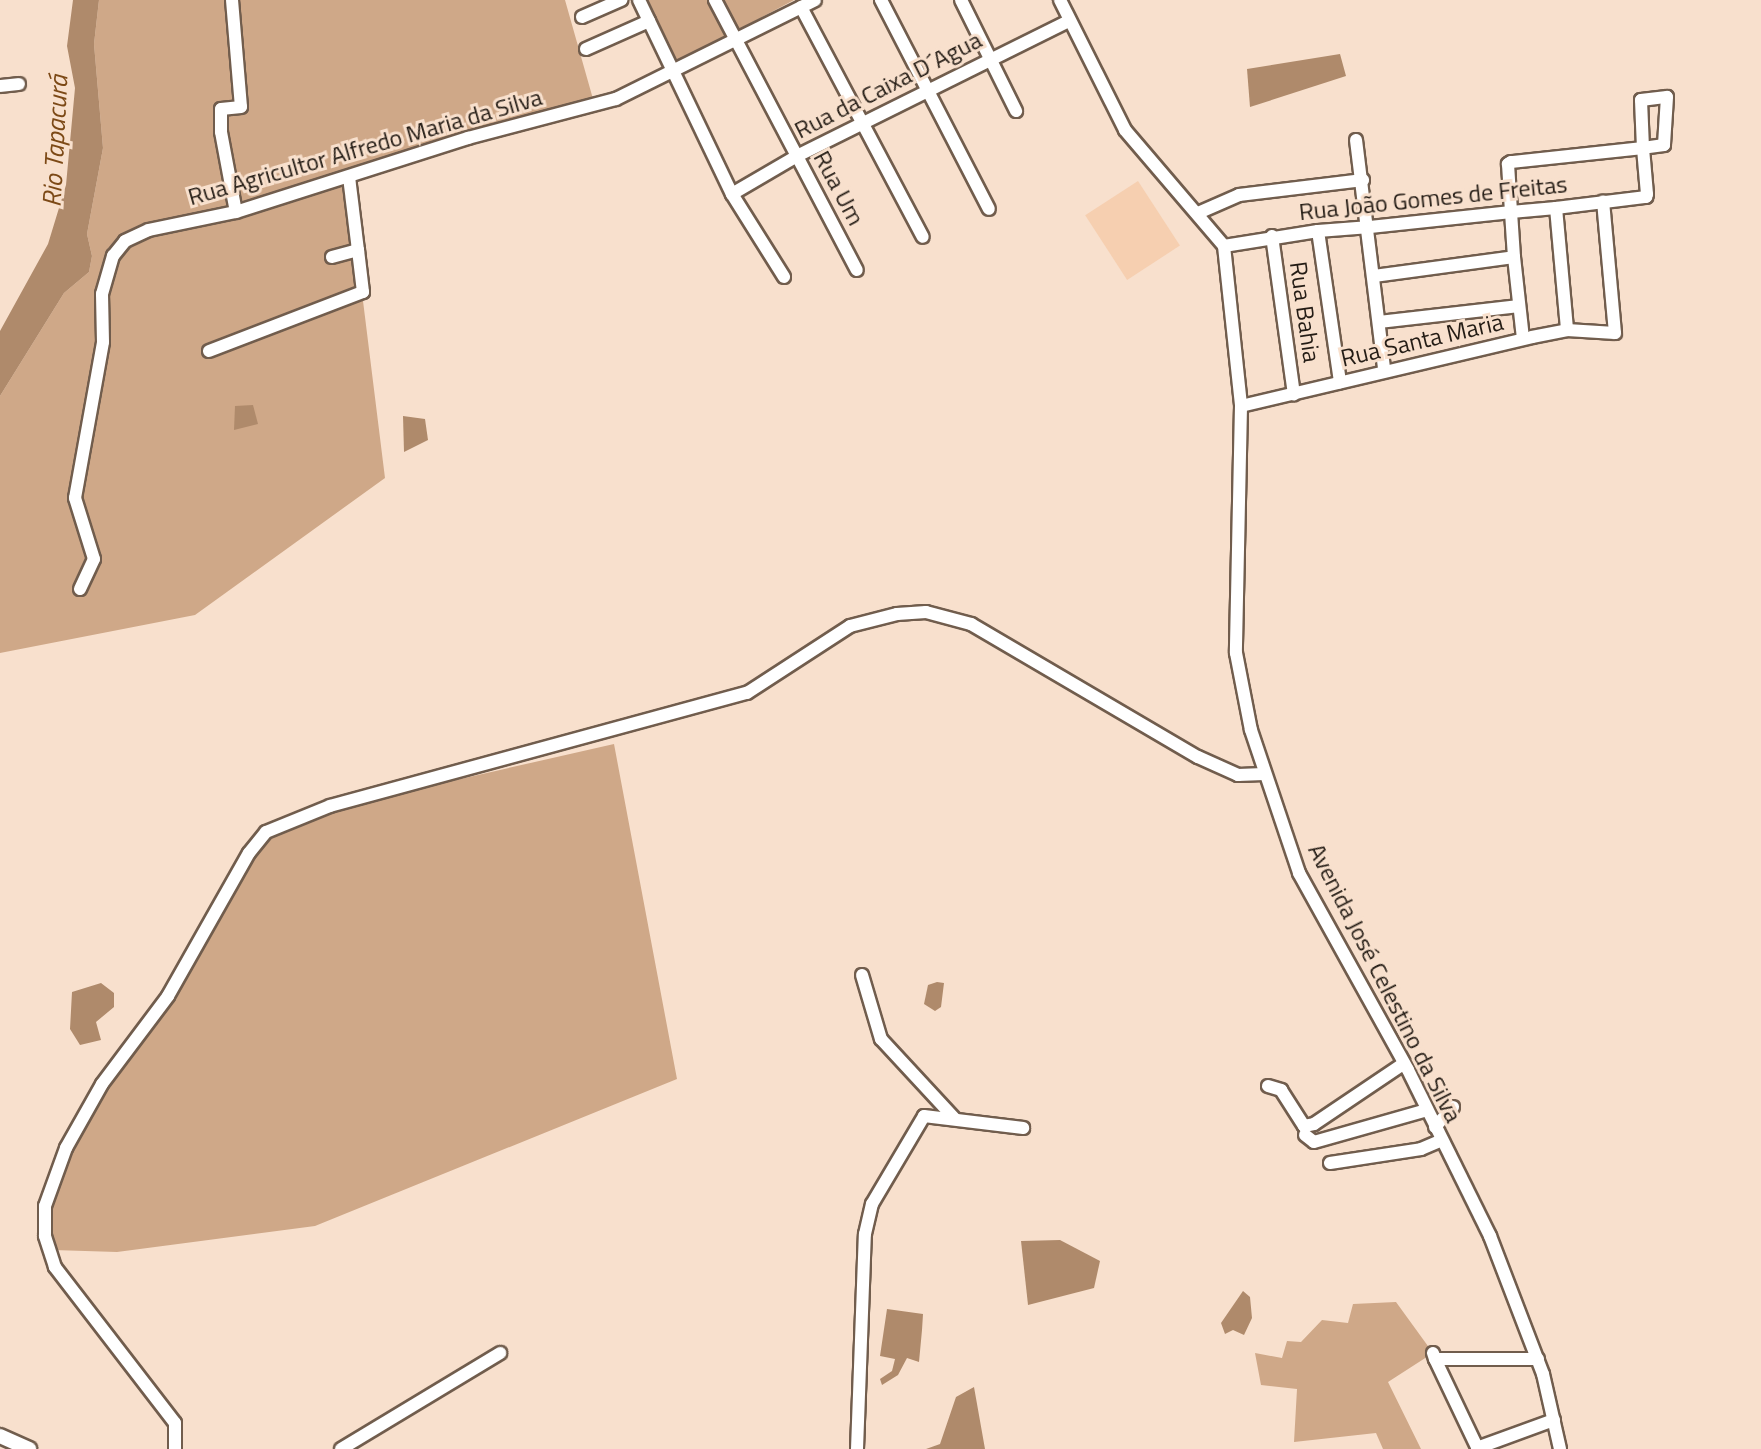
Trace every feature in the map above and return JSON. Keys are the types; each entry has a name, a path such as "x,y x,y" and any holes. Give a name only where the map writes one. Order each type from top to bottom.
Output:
{"main road":[{"path":"0,1436 29,1449"}],"street":[{"path":"232,0 241,107 221,109 221,132 236,212"},
{"path":"582,17 621,0"},
{"path":"639,0 732,194 784,277"},
{"name":"Rua Um","path":"715,0 739,37 857,270"},
{"name":"Rua Agricultor Alfredo Maria da Silva","path":"80,589 94,559 75,498 103,342 102,294 113,256 135,234 236,212 468,138 616,99 815,0"},
{"path":"881,0 989,209"},
{"path":"961,0 1016,111"},
{"path":"1060,0 1067,22 1125,130 1224,246"},
{"path":"801,7 923,237"},
{"path":"586,49 649,21"},
{"name":"Rua da Caixa D´Agua","path":"732,194 797,156 1067,22"},
{"path":"0,86 19,84"},
{"path":"1356,140 1370,227 1384,369"},
{"name":"Rua João Gomes de Freitas","path":"1224,246 1272,236 1556,208 1646,196 1643,148 1508,164 1511,212"},
{"path":"209,351 363,292 349,177"},
{"path":"1198,213 1239,195 1363,180"},
{"name":"Rua Santa Maria","path":"1241,406 1384,369 1567,330 1615,333 1603,202"},
{"path":"1556,208 1567,330"},
{"path":"1511,212 1523,339"},
{"path":"1318,231 1340,382"},
{"name":"Rua Bahia","path":"1272,236 1294,394"},
{"name":"Avenida José Celestino da Silva","path":"1224,246 1241,406 1236,653 1264,774 1299,873 1406,1067 1490,1236 1538,1359 1560,1449"},
{"path":"332,257 358,250"},
{"path":"1374,276 1514,257"},
{"path":"1379,322 1519,306"},
{"path":"175,1449 175,1423 55,1267 45,1236 45,1206 53,1176 102,1084 168,996 249,853 266,832 330,806 736,697 778,678 850,626 897,614 926,612 971,624 1198,757 1238,775 1264,774"},
{"path":"862,975 881,1039 955,1119"},
{"path":"1268,1086 1281,1090 1304,1126 1314,1124 1419,1059"},
{"path":"1435,1127 1453,1107"},
{"path":"1305,1135 1314,1142 1427,1110"},
{"path":"857,1449 869,1211 921,1118 1023,1128"},
{"path":"1330,1163 1421,1149 1442,1140"},
{"path":"341,1449 500,1353"},
{"path":"1538,1359 1434,1356 1478,1448 1554,1420"}],"shaded area":[{"path":"73,0 99,0 94,44 103,148 87,234 92,256 89,272 64,293 0,396 0,331 48,244 66,185 75,88 67,46"},
{"path":"99,0 565,0 593,99 347,172 385,478 195,615 0,653 0,396 64,293 89,272 92,256 87,234 103,148 94,44"},
{"path":"643,0 794,0 674,64"},
{"path":"1340,54 1346,76 1250,107 1247,69"},
{"path":"1138,181 1180,246 1127,280 1085,215"},
{"path":"253,405 258,424 234,430 235,406"},
{"path":"403,416 425,419 428,440 404,452"},
{"path":"614,744 677,1079 315,1226 117,1252 53,1250 50,1185 105,1079 164,1010 260,842 283,826 372,799"},
{"path":"101,983 114,993 114,1007 96,1022 101,1040 80,1045 70,1029 72,992"},
{"path":"944,983 941,1007 935,1011 924,1004 928,985"},
{"path":"1060,1240 1100,1261 1094,1288 1028,1305 1021,1241"},
{"path":"1243,1291 1250,1297 1252,1318 1244,1335 1233,1330 1225,1334 1221,1323"},
{"path":"1396,1302 1433,1353 1388,1382 1421,1449 1383,1449 1376,1433 1294,1442 1297,1389 1261,1385 1255,1353 1282,1358 1287,1341 1301,1342 1322,1320 1348,1323 1353,1304"},
{"path":"887,1309 923,1314 922,1330 919,1362 907,1358 898,1375 882,1385 880,1379 892,1371 895,1359 880,1356"},
{"path":"974,1387 985,1449 926,1449 940,1444 956,1397"}],"water label":[{"name":"Rio Tapacurá","path":"55,141"}]}
